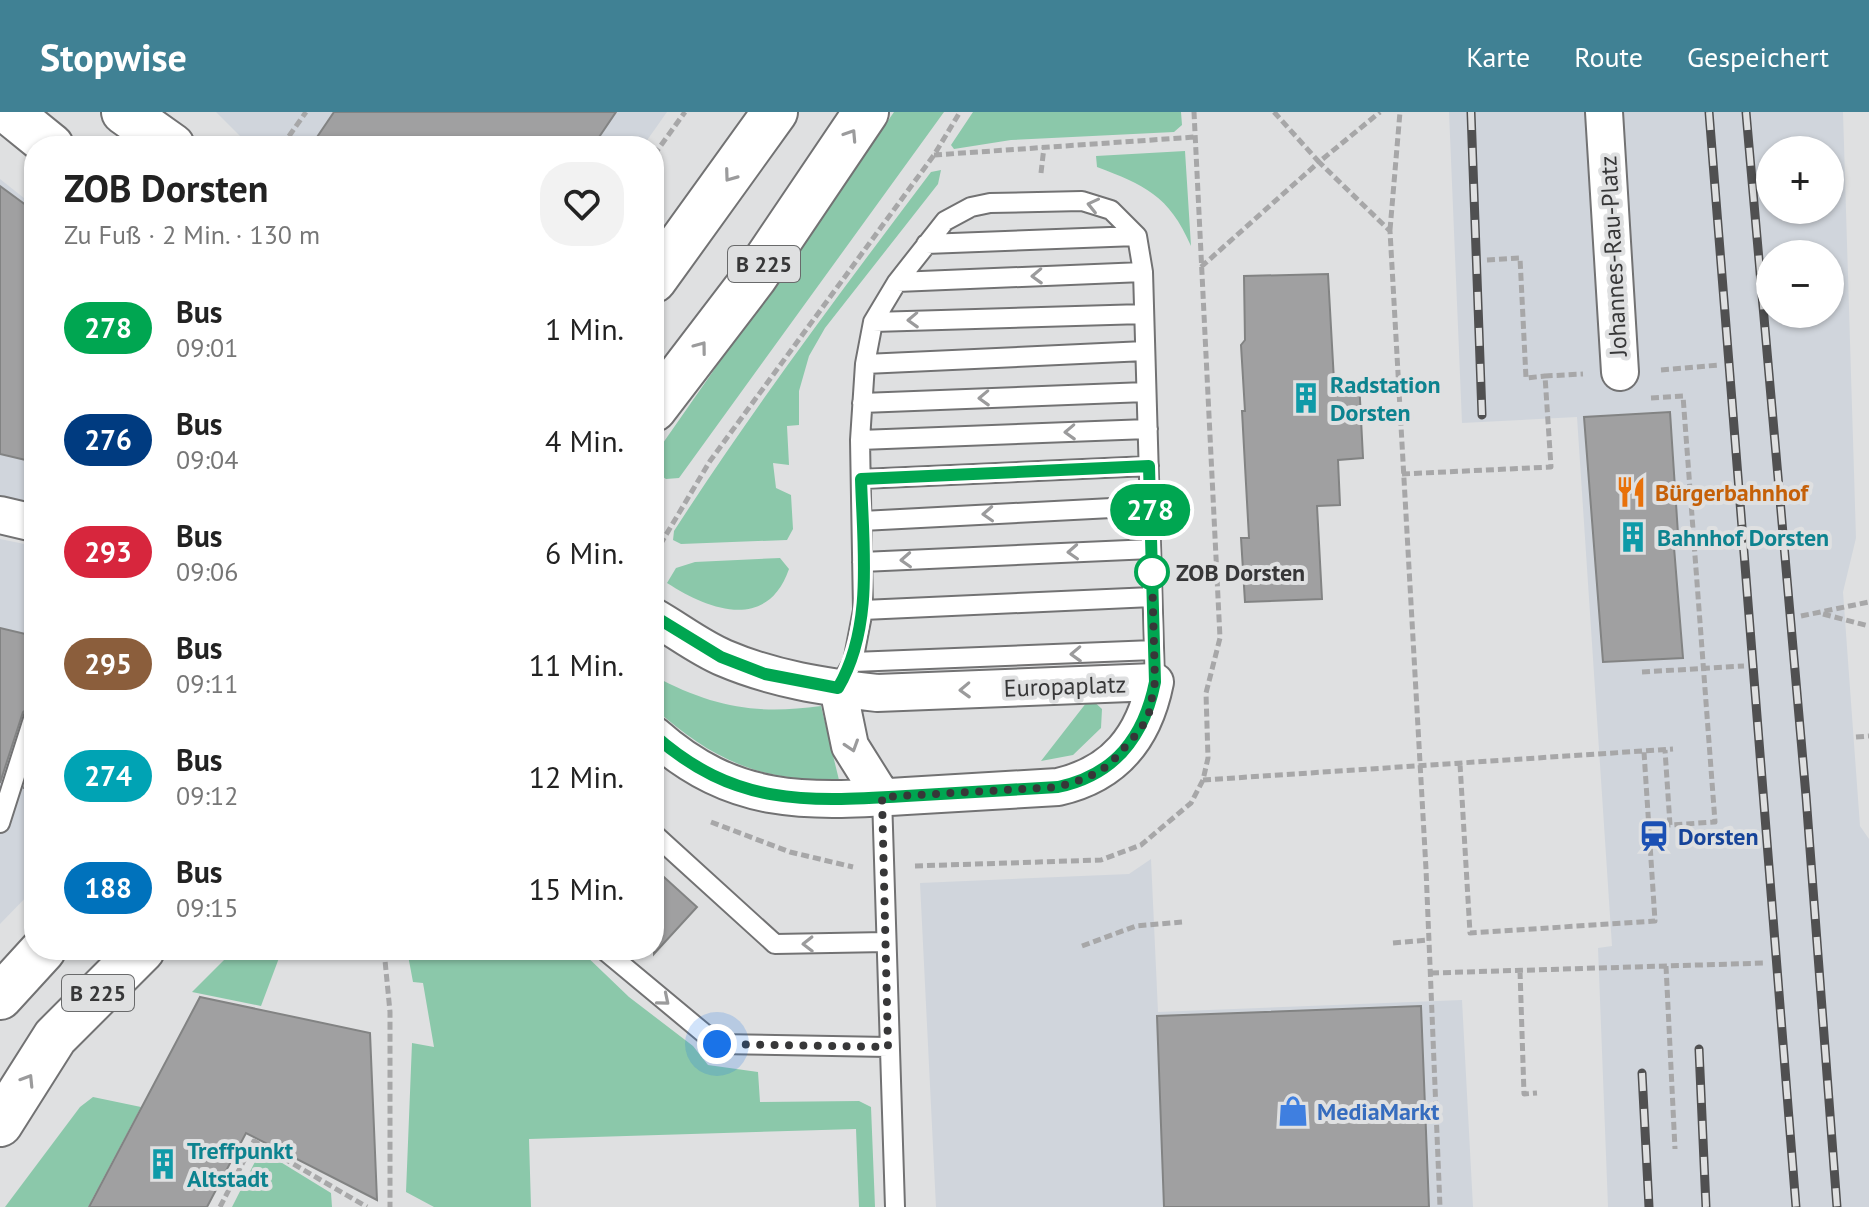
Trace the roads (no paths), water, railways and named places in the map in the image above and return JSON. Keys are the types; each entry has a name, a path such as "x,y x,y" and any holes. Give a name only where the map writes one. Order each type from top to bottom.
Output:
{"main road":[{"path":"9,112 39,136"},
{"path":"124,112 158,136"},
{"path":"664,266 775,112"},
{"name":"B 225","path":"664,396 754,278 866,112"},
{"name":"B 225","path":"2,983 31,960"},
{"name":"B 225","path":"0,1124 55,1037 132,960"}],"street":[{"name":"Johannes-Rau-Platz","path":"1604,112 1620,372"},
{"path":"0,515 24,521"},
{"name":"Europaplatz","path":"664,623 721,657 765,674 846,675 877,693 1154,666 1149,713 1141,729 1109,765 1075,783 803,800 758,794 696,768 664,743"},
{"path":"846,675 850,746 882,797"}],"lane":[{"path":"846,675 863,610 860,440 865,364 873,322 897,282 945,221 971,207 1004,202 1098,204 1120,217 1137,236 1143,272 1154,666"},
{"path":"926,244 1137,236"},
{"path":"897,282 1143,272"},
{"path":"873,322 1144,314"},
{"path":"865,364 1145,351"},
{"path":"862,403 1146,392"},
{"path":"860,440 1148,429"},
{"path":"861,479 1149,466"},
{"path":"862,521 1150,506"},
{"path":"862,562 1151,549"},
{"path":"863,610 1152,597"},
{"path":"0,823 24,747"},
{"path":"882,797 895,1207"},
{"path":"664,843 775,944 886,942"},
{"path":"616,960 717,1044 888,1047"}],"railway":[{"path":"1471,112 1482,415"},
{"path":"1709,112 1796,1207"},
{"path":"1746,112 1806,796 1837,1207"},
{"path":"1699,1049 1706,1207"},
{"path":"1642,1073 1649,1207"}],"place":[{"name":"Radstation Dorsten","path":"1306,398"},
{"name":"Bürgerbahnhof","path":"1631,492"},
{"name":"Bahnhof Dorsten","path":"1633,537"},
{"name":"ZOB Dorsten","path":"1152,572"},
{"name":"Dorsten","path":"1654,836"},
{"name":"MediaMarkt","path":"1293,1111"},
{"name":"Treffpunkt Altstadt","path":"163,1164"}]}
